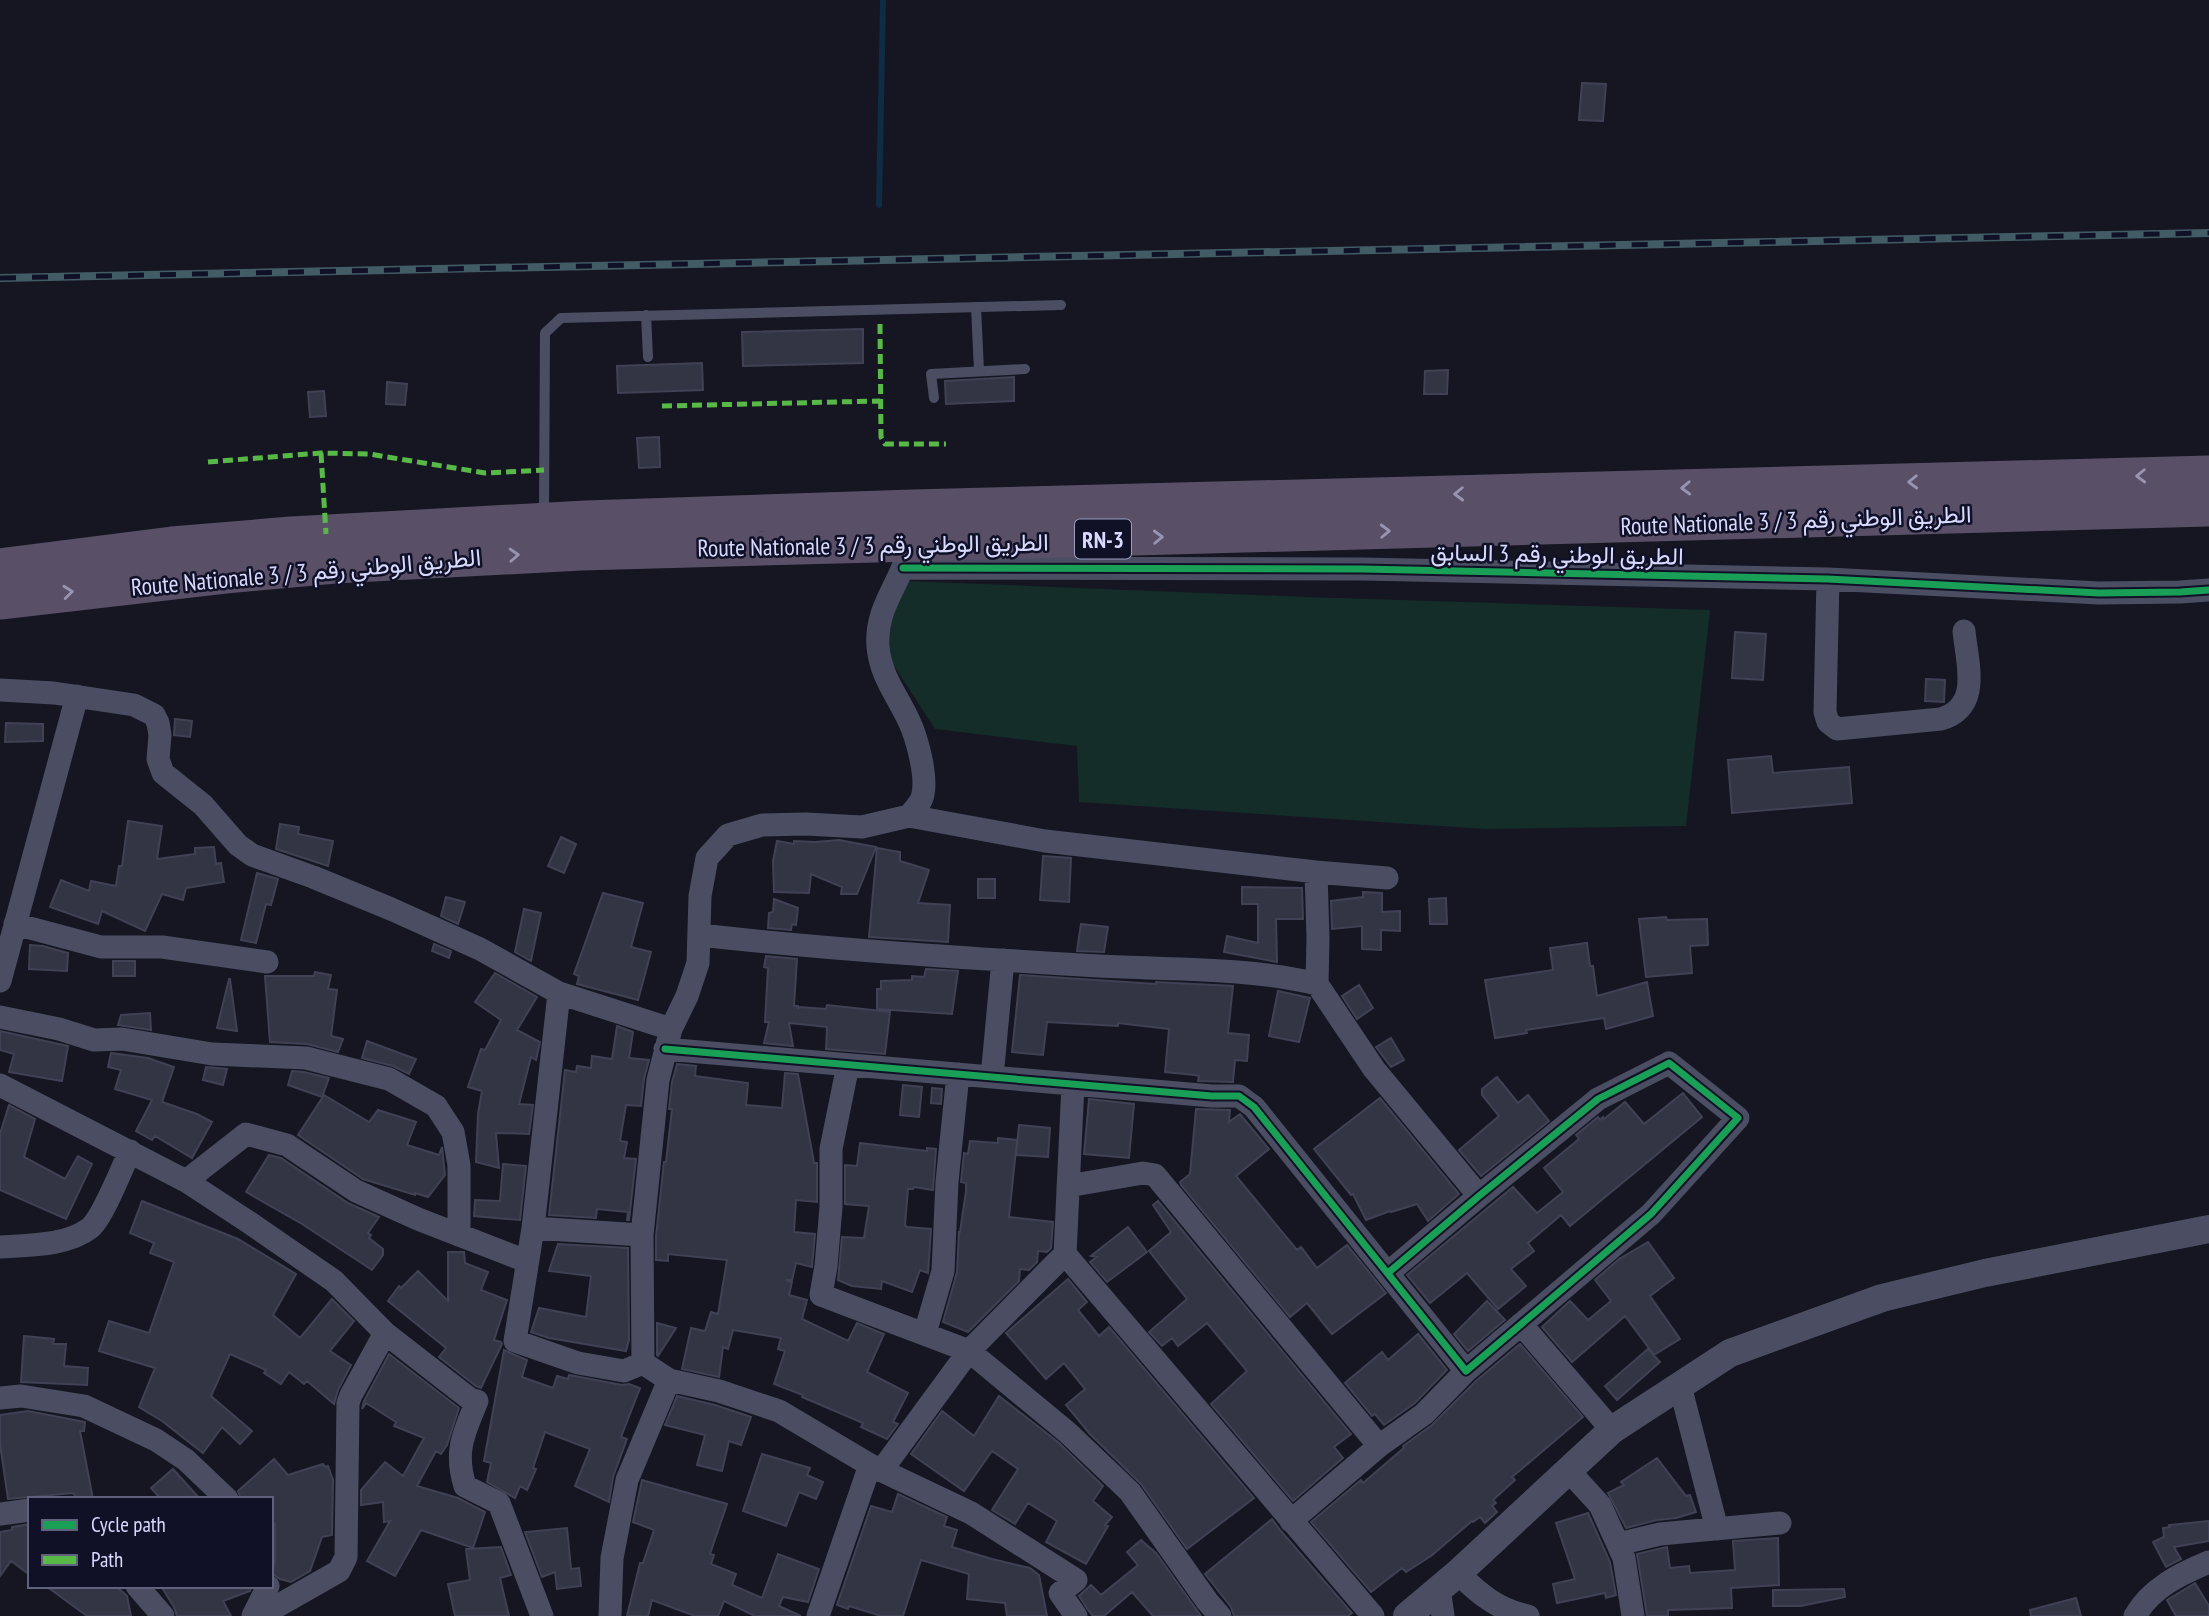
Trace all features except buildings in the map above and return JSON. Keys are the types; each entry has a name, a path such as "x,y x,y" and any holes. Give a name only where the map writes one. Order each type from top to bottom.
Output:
{"highway":[{"name":"Route Nationale 3 / الطريق الوطني رقم 3","path":"0,567 185,544 291,535 544,521 1035,505 2209,474"},
{"path":"1034,541 1035,505"},
{"name":"Route Nationale 3 / الطريق الوطني رقم 3","path":"0,601 211,576 335,565 581,552 906,556 1034,541 2209,508"}],"street":[{"name":"الطريق الوطني رقم 3 السابق","path":"906,556 1828,579 2099,593 2209,590"},
{"path":"906,556 881,611 878,646 886,681 910,722 924,774 923,796 909,816"},
{"path":"1828,579 1825,712 1828,722 1837,729 1941,719 1956,713 1967,699 1969,691 1964,631"},
{"path":"0,690 77,696 134,705 154,715 160,735 158,759 163,773 203,805 238,845 252,855 313,877 480,949 559,993 668,1039 848,1065 1212,1096 1239,1096 1254,1107 1466,1371"},
{"path":"0,981 77,696"},
{"path":"643,1363 642,1234 659,1080 668,1039 698,963 700,896 707,858 728,835 762,825 862,827 909,816 1045,841 1316,872 1387,877"},
{"path":"1316,872 1317,984 1374,1069 1479,1196"},
{"path":"15,924 101,947 162,947 267,962"},
{"path":"700,935 800,947 1245,972 1286,976 1317,984"},
{"path":"992,1077 1003,960"},
{"path":"559,993 533,1228 515,1341 578,1363 624,1371 643,1363"},
{"path":"0,1017 94,1040 122,1039 212,1054 306,1058 388,1079 436,1105 453,1132 459,1165 459,1235"},
{"path":"1291,1521 1379,1446 1424,1414 1466,1371 1651,1214 1738,1118 1669,1063 1598,1099 1388,1273"},
{"path":"848,1065 831,1149 831,1207 821,1295 969,1351 1067,1432 1130,1492 1220,1616"},
{"path":"925,1334 943,1271 947,1182 958,1074"},
{"path":"818,1616 876,1468 969,1351 1065,1254 1073,1084"},
{"path":"0,1085 186,1181 334,1282 385,1333 470,1399 477,1401 459,1450 459,1468 465,1486 499,1503 542,1616"},
{"path":"186,1181 246,1134 287,1146 356,1191 418,1219 526,1261"},
{"path":"0,1247 67,1238 90,1227 130,1151"},
{"path":"1068,1186 1143,1173 1155,1175 1379,1446"},
{"path":"533,1228 642,1234"},
{"path":"1407,1616 1612,1430 1730,1353 1882,1298 1985,1273 2209,1229"},
{"path":"1065,1254 1373,1616"},
{"path":"1521,1324 1612,1430"},
{"path":"260,1616 339,1571 343,1565 346,1557 348,1404 385,1333"},
{"path":"643,1363 668,1380 719,1391 779,1411 876,1468 971,1513 1076,1580 1060,1593 1076,1616"},
{"path":"610,1616 612,1558 627,1480 668,1380"},
{"path":"1680,1386 1717,1529"},
{"path":"0,1398 21,1396 84,1406 166,1447 186,1460 225,1497"},
{"path":"1569,1471 1600,1505 1618,1544 1624,1558 1633,1616"},
{"path":"0,1514 28,1510"},
{"path":"1618,1544 1660,1534 1780,1523"},
{"path":"2135,1616 2160,1587 2209,1562"},
{"path":"1443,1616 1449,1580"},
{"path":"1449,1580 1478,1593 1503,1609 1528,1616"},
{"path":"140,1588 163,1616"},
{"path":"253,1616 267,1588"}],"lane":[{"path":"544,521 545,333 561,318 1061,305"},
{"path":"976,307 979,372"},
{"path":"646,315 648,357"},
{"path":"934,398 931,374 1025,369"}],"green space":[{"path":"906,581 1710,610 1686,826 1486,829 1079,802 1077,746 935,729 889,658 886,615"}],"waterway":[{"path":"879,205 883,0"}],"railway":[{"path":"0,278 2209,233"}],"marked path":[{"path":"880,324 881,437 885,444 946,444"},
{"path":"662,406 880,401"},
{"path":"321,453 326,534"},
{"path":"208,462 321,453 369,454 485,473 544,470"}],"cycle path":[{"path":"903,568 1363,569 1828,579 2099,593 2209,590"},
{"path":"665,1049 1212,1096 1239,1096 1254,1107 1466,1371 1651,1214 1738,1118 1669,1063 1598,1099 1388,1273"}]}
